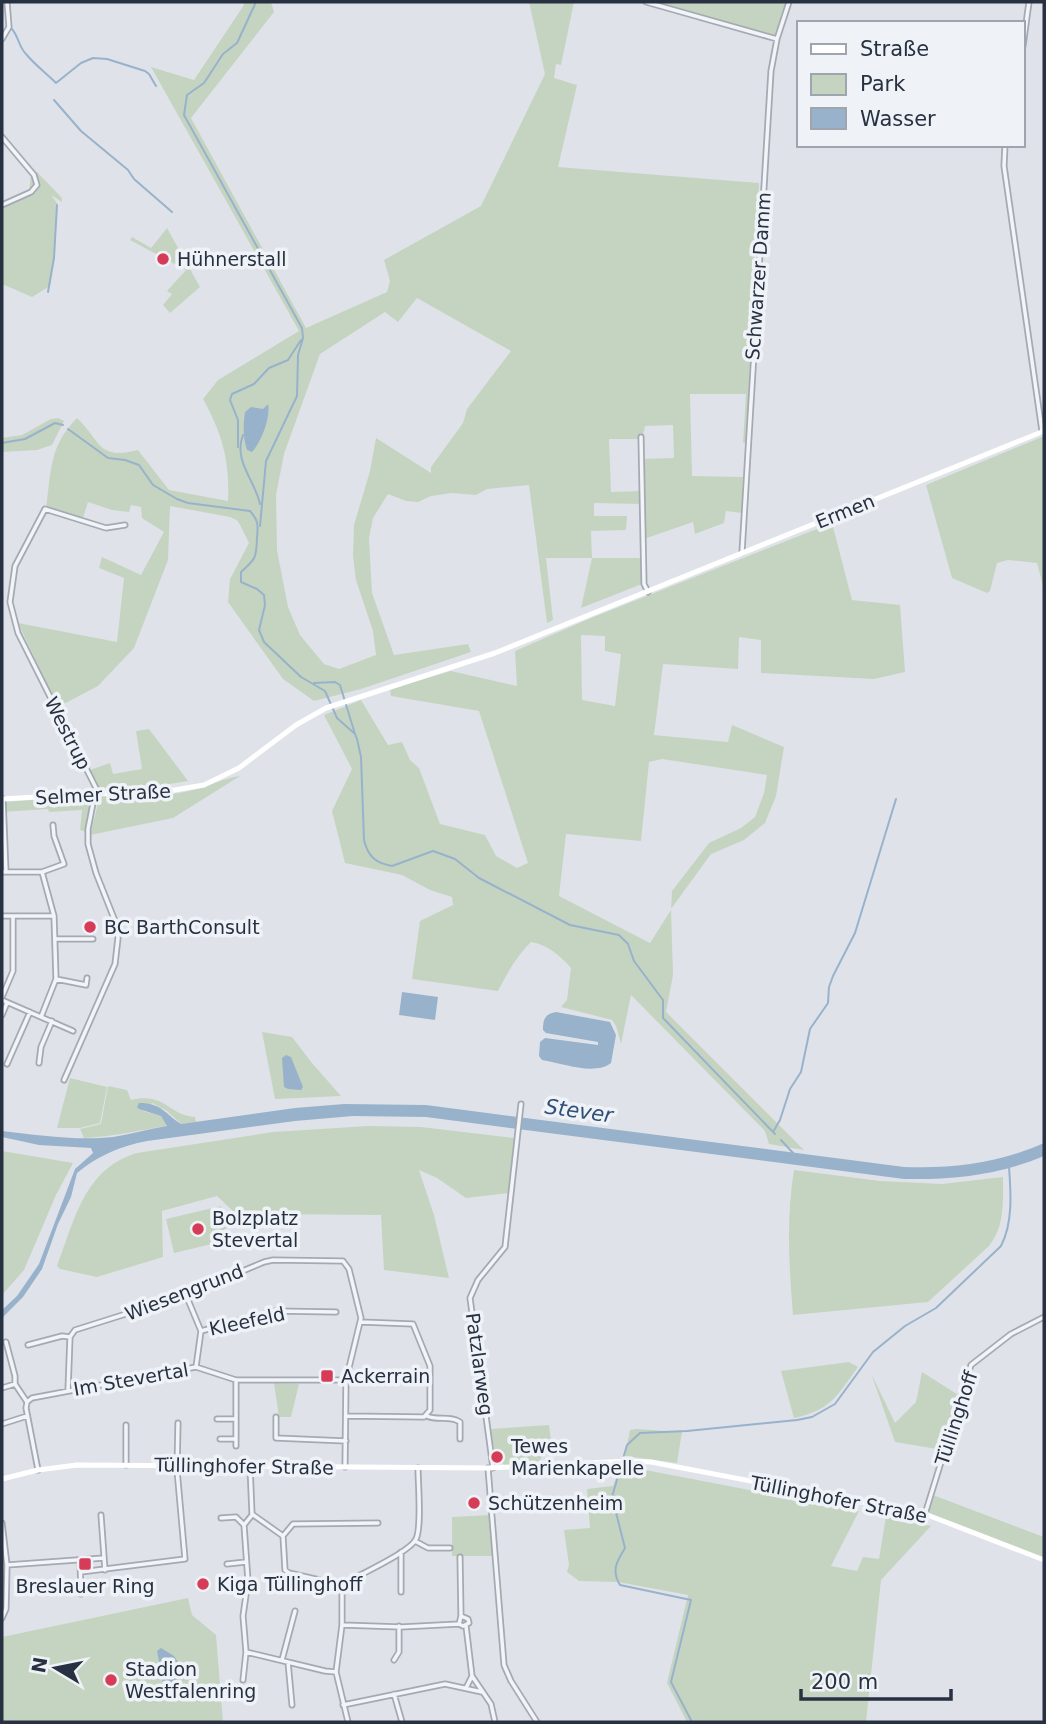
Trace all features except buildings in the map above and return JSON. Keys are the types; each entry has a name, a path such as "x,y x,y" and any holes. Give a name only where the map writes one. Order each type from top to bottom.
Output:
{"main road":[{"name":"Ermen","path":"346,700 495,653 1043,431"},
{"name":"Selmer Straße","path":"2,799 157,793 204,785 239,768 296,725 346,700"},
{"name":"Tüllinghofer Straße","path":"2,1479 38,1470 77,1465 491,1468 618,1460 663,1465 925,1514 1044,1560"}],"street":[{"path":"2,39 9,27 8,2"},
{"path":"646,2 776,39"},
{"name":"Schwarzer Damm","path":"742,553 771,71 776,39 789,2"},
{"path":"1025,31 1029,2"},
{"path":"2,137 34,175 37,185 31,192 2,205"},
{"name":"Ermen","path":"1005,147 1004,166 1043,431"},
{"path":"641,438 645,584 648,592"},
{"name":"Westrup","path":"64,1080 115,964 117,926 96,873 88,844 88,829 96,788 18,633 10,602 11,588 15,566 44,509 106,528 125,525"},
{"path":"2,799 4,872 42,872 64,864 53,825"},
{"path":"41,1017 56,979 54,916 42,872"},
{"path":"2,916 54,916"},
{"path":"13,916 13,971 2,999 73,1031"},
{"path":"55,939 93,939"},
{"path":"56,979 86,985 88,978"},
{"path":"2,1015 7,1003"},
{"path":"7,1064 30,1012"},
{"path":"39,1063 41,1047 52,1021"},
{"name":"Patzlarweg","path":"491,1468 470,1298 478,1280 505,1247 521,1106"},
{"name":"Wiesengrund","path":"28,1345 62,1336 69,1337 75,1331 186,1294 264,1262 343,1261 349,1269 361,1322 346,1380 345,1467"},
{"name":"Kleefeld","path":"186,1294 201,1331 196,1367"},
{"name":"Kleefeld","path":"201,1331 276,1311 336,1312"},
{"name":"Tüllinghoff","path":"925,1514 971,1365 1011,1334 1044,1317"},
{"path":"361,1322 413,1324 430,1366 430,1410 427,1416"},
{"path":"68,1391 69,1337"},
{"path":"6,1342 15,1384 27,1402 27,1416 38,1470"},
{"name":"Im Stevertal","path":"27,1402 32,1398 196,1367 236,1380 346,1380"},
{"path":"236,1380 236,1446"},
{"path":"2,1388 15,1384"},
{"path":"2,1424 27,1416"},
{"path":"346,1416 427,1416 432,1419 457,1419 460,1422 460,1439"},
{"path":"276,1417 276,1438 346,1441"},
{"path":"217,1419 235,1419"},
{"path":"80,1572 185,1559 177,1465 177,1423"},
{"path":"126,1425 126,1465"},
{"path":"220,1439 236,1440"},
{"path":"243,1680 246,1652 243,1616 247,1590 244,1525 252,1514 250,1466"},
{"path":"378,1522 293,1524 283,1535 285,1570 342,1585 401,1552 415,1541 418,1531 418,1468"},
{"path":"491,1468 504,1665 510,1681 537,1722"},
{"path":"252,1514 283,1535"},
{"path":"101,1515 105,1570"},
{"path":"221,1518 236,1517 244,1525"},
{"path":"2,1524 7,1565 6,1609 2,1618"},
{"path":"415,1541 428,1548 450,1548"},
{"path":"401,1552 401,1592"},
{"path":"460,1557 460,1624"},
{"path":"7,1565 104,1558"},
{"path":"80,1560 81,1594"},
{"path":"227,1564 246,1562"},
{"path":"342,1585 342,1625 336,1672 348,1722"},
{"path":"282,1660 295,1611"},
{"path":"461,1616 468,1619 469,1623 466,1626 472,1676 491,1704 495,1722"},
{"path":"342,1625 466,1626"},
{"path":"394,1660 399,1652 399,1626"},
{"path":"246,1652 336,1672"},
{"path":"288,1662 292,1705"},
{"path":"466,1688 472,1676"},
{"path":"342,1705 445,1684 482,1692"},
{"path":"394,1694 402,1722"}],"green space":[{"path":"243,2 271,2 274,12 191,118 306,328 387,292 390,281 384,260 481,206 545,74 529,2 574,2 561,65 556,64 554,78 577,85 558,167 759,183 746,443 743,443 746,394 690,394 692,476 743,477 742,513 726,511 724,523 695,534 693,522 644,539 642,504 594,503 594,516 627,516 626,530 591,531 592,558 546,558 553,620 547,623 529,485 487,489 476,495 452,493 431,496 418,502 406,501 388,494 373,518 369,538 372,593 394,655 468,644 471,652 361,689 314,701 283,679 228,602 230,579 249,543 238,521 230,517 170,506 168,560 134,648 98,686 58,707 18,623 117,642 124,578 99,568 102,557 141,575 164,532 142,518 141,507 131,505 129,512 88,502 82,521 46,509 53,460 68,428 77,418 107,451 115,453 138,450 169,490 228,501 228,473 223,448 203,399 218,380 299,331 151,67 194,80 244,5","holes":["417,298 511,351 467,409 463,423 431,467 431,473 376,438 370,471 354,525 353,556 356,580 373,631 376,655 339,669 324,664 300,635 288,607 277,550 276,495 284,454 320,354 385,312 398,322","673,425 674,458 642,459 642,491 611,492 609,439 642,439 645,426"]},
{"path":"654,2 786,2 775,36"},
{"path":"37,172 62,198 62,202 51,195 57,203 50,286 32,297 2,284 2,204 29,191 31,175 38,179 35,174"},
{"path":"167,228 200,287 170,313 163,305 172,294 167,291 186,270 130,240 132,237 151,248"},
{"path":"58,418 64,421 52,445 37,450 2,452 2,438 22,435"},
{"path":"1044,436 1044,589 1037,563 1008,560 997,563 990,591 987,593 952,578 926,485"},
{"path":"832,523 852,600 900,605 905,672 874,679 761,673 761,640 739,637 738,669 663,664 654,735 728,742 732,725 784,747 776,796 765,823 744,840 711,854 671,909 672,891 709,843 741,828 755,817 767,775 662,759 649,762 641,841 566,834 559,896 650,943 671,910 673,975 666,1012 804,1150 769,1144 765,1131 631,995 621,1044 612,1020 561,1007 567,1000 571,968 558,955 542,945 531,942 517,959 498,991 412,979 420,921 453,905 452,897 430,890 402,875 345,863 332,811 352,769 324,715 361,700 388,745 402,742 410,760 419,768 440,824 485,835 496,856 517,868 528,863 479,711 391,696 390,689 451,671 517,686 515,651 591,618","holes":["581,635 605,636 605,651 621,654 615,706 582,700"]},
{"path":"592,558 643,558 642,584 581,608"},
{"path":"149,729 188,781 99,788 90,770 110,763 113,774 142,769 136,731"},
{"path":"240,776 173,818 90,835 100,796 170,794"},
{"path":"95,796 86,832 80,830 82,810 2,812 2,802"},
{"path":"262,1032 292,1037 341,1096 275,1099"},
{"path":"70,1078 107,1087 100,1123 80,1128 57,1128"},
{"path":"108,1086 127,1090 131,1100 143,1098 160,1102 186,1116 195,1117 196,1122 181,1124 167,1111 152,1103 143,1111 162,1116 167,1126 84,1138 80,1129 101,1124"},
{"path":"368,1126 421,1127 514,1138 509,1193 466,1198 437,1178 419,1170 434,1215 449,1278 384,1270 381,1215 236,1214 217,1196 162,1211 163,1257 97,1277 57,1266 84,1198 93,1183 119,1161 137,1153 273,1132"},
{"path":"2,1151 73,1163 56,1195 24,1270 2,1295"},
{"path":"794,1170 880,1181 942,1184 1003,1177 1003,1205 998,1230 989,1246 928,1302 793,1315 789,1224"},
{"name":"Bolzplatz Stevertal","path":"221,1206 229,1240 174,1253 166,1219"},
{"path":"849,1362 858,1367 832,1400 817,1411 794,1418 781,1371"},
{"path":"922,1372 960,1396 943,1450 895,1442 871,1373 895,1423 916,1402"},
{"path":"274,1383 299,1384 291,1417 279,1417"},
{"path":"549,1425 551,1441 539,1462 504,1465 498,1458 491,1429"},
{"path":"630,1430 682,1432 677,1463 625,1456"},
{"path":"640,1469 859,1511 831,1566 857,1571 863,1557 879,1559 886,1516 931,1526 881,1580 866,1722 687,1722 667,1683 688,1595 618,1582 579,1581 567,1572 569,1565 564,1530 590,1528 587,1489 613,1486 619,1470"},
{"path":"933,1495 1044,1535 1044,1559 927,1513"},
{"path":"490,1515 494,1556 452,1556 452,1517"},
{"name":"Stadion Westfalenring","path":"188,1598 192,1615 216,1635 223,1722 2,1722 2,1637"}],"water":[{"path":"268,404 264,430 252,452 247,450 245,441 245,412 251,407 263,409"},
{"path":"402,992 438,997 435,1020 399,1015"},
{"path":"556,1012 610,1022 616,1035 611,1063 604,1067 587,1069 542,1060 539,1056 540,1042 545,1038 598,1045 598,1042 546,1033 543,1030 544,1020 549,1014"},
{"path":"286,1055 291,1057 303,1087 301,1090 284,1087 282,1058"},
{"path":"139,1103 158,1107 181,1124 344,1104 426,1105 904,1167 976,1163 1044,1143 1044,1156 1010,1168 975,1175 904,1179 426,1117 353,1116 147,1141 110,1152 77,1173 71,1197 42,1269 23,1297 2,1318 2,1310 17,1296 39,1264 75,1169 93,1153 91,1148 39,1145 2,1137 2,1131 99,1138 167,1126 161,1116 139,1109"},
{"path":"161,1648 174,1656 183,1670 180,1683 165,1693 157,1651"}],"waterway":[{"path":"256,2 237,43 223,54 204,83 187,95 184,115 302,328 297,396 266,461 260,526"},
{"path":"11,28 23,51 56,83 81,63 93,58 107,59 145,71 156,86"},
{"path":"54,100 81,131 128,170 134,179 172,212"},
{"path":"48,292 54,258 57,205"},
{"path":"238,447 238,420 230,400 232,394 254,384 269,368 288,360 301,340"},
{"path":"2,443 25,439 55,423 63,425"},
{"path":"68,429 108,458 139,465 153,485 177,499 188,503 250,511 253,515 258,527 256,553 241,572 241,582 264,595 265,605 259,630 264,642 301,677 325,691 337,718 355,734 361,757 364,840 374,858 392,866 433,851 455,859 479,878 570,925 619,935 628,944 634,961 663,1000 663,1018 775,1134"},
{"path":"243,435 243,462 260,504"},
{"path":"314,683 335,682 340,685 355,734"},
{"path":"773,1132 790,1089 801,1072 810,1029 828,1003 833,976 855,933 896,799"},
{"path":"781,1140 794,1154"},
{"path":"692,1722 671,1682 691,1600 620,1585 616,1575 618,1561 625,1548 612,1497 627,1445 640,1433 797,1420 812,1417 835,1404 873,1352 905,1326 936,1308 1001,1246 1009,1218 1009,1167"}],"place":[{"name":"Hühnerstall","path":"163,259"},
{"name":"BC BarthConsult","path":"90,927"},
{"name":"Bolzplatz Stevertal","path":"198,1229"},
{"name":"Ackerrain","path":"327,1376"},
{"name":"Tewes Marienkapelle","path":"497,1457"},
{"name":"Schützenheim","path":"474,1503"},
{"name":"Breslauer Ring","path":"85,1564"},
{"name":"Kiga Tüllinghoff","path":"203,1584"},
{"name":"Stadion Westfalenring","path":"111,1680"}],"water label":[{"name":"Stever","path":"579,1111"}]}
